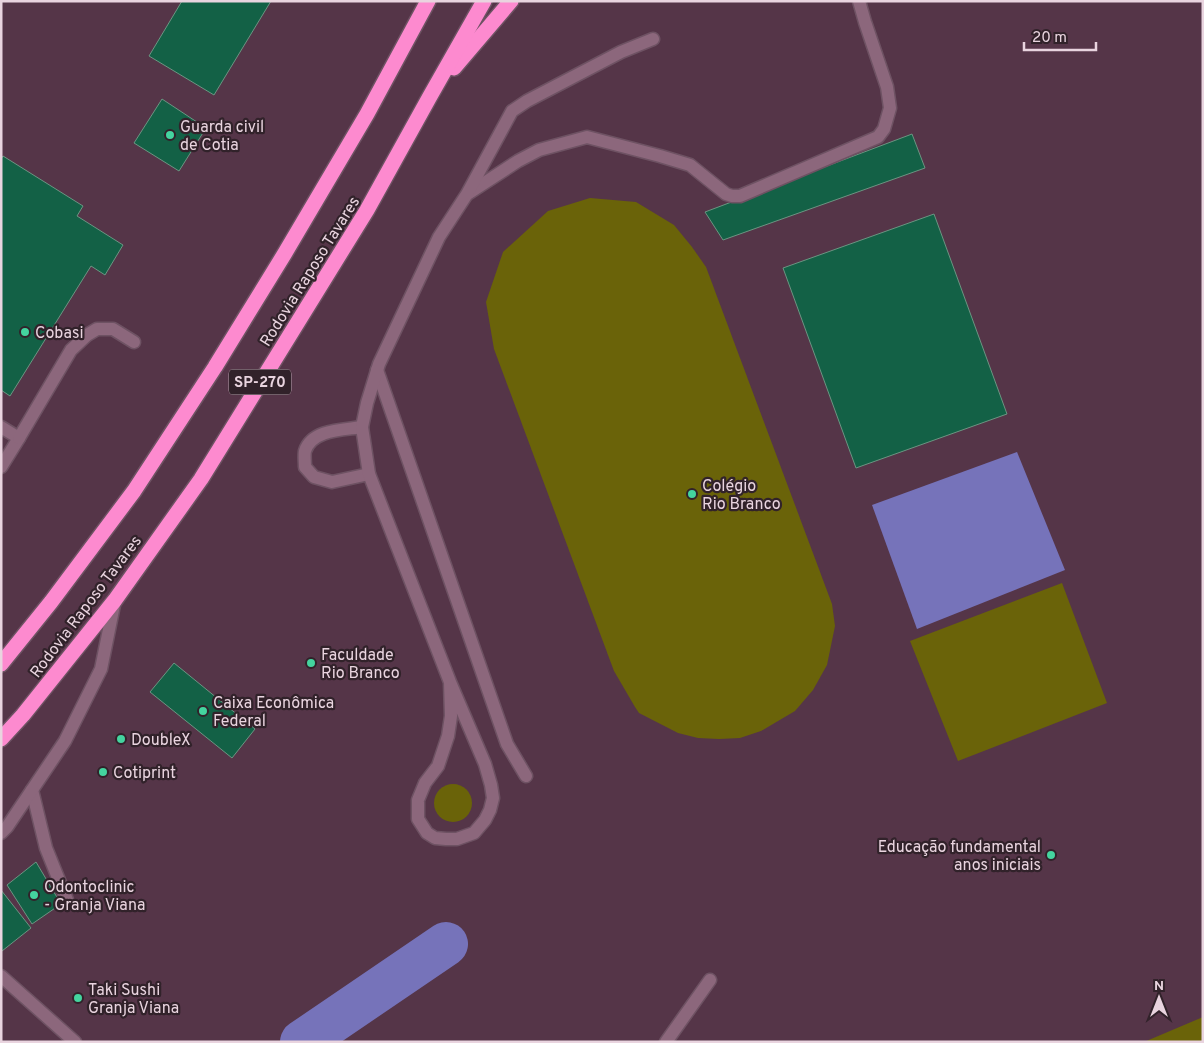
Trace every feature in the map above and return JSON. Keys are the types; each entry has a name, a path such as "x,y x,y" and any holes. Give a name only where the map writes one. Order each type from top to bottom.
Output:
{"highway":[{"name":"Rodovia Raposo Tavares","path":"1,664 51,602 134,491 215,368 367,114 428,1"},
{"name":"Rodovia Raposo Tavares","path":"1,739 23,715 115,600 222,445 367,210 484,1"},
{"path":"429,98 511,1"}],"street":[{"path":"466,194 539,150 587,137 690,165 726,194 740,196 878,136 884,129 890,108 887,87 859,1"},
{"path":"450,682 448,736 438,766 424,783 418,800 418,819 428,833 435,838 457,839 474,833 485,820 493,798 491,785 485,764 450,682 369,474 362,427 377,370 439,237 466,194 512,111 527,101 621,52 653,39"},
{"path":"1,466 71,350 87,335 98,329 114,329 134,342"},
{"path":"377,370 507,744 526,776"},
{"path":"1,427 19,438"},
{"path":"362,427 320,434 312,440 306,451 305,467 314,477 332,482 369,474"},
{"path":"1,832 7,827 66,741 101,669 115,600"},
{"path":"32,790 46,848 67,900"},
{"path":"1,976 75,1042"},
{"path":"666,1042 710,980"}],"shaded area":[{"path":"590,198 636,202 674,225 706,267 832,604 835,626 827,665 813,690 795,711 761,731 740,738 698,738 678,733 639,713 635,707 614,671 494,349 486,302 503,252 548,211"},
{"path":"1017,452 1065,570 917,629 872,505"},
{"path":"1062,583 1107,703 958,761 910,641"},
{"path":"453,784 466,790 472,803 466,816 453,822 440,816 434,803 440,790"},
{"path":"1203,1017 1203,1042 1144,1042"}],"building":[{"path":"182,1 271,1 214,95 149,56"},
{"name":"Guarda civil de Cotia","path":"162,99 206,128 179,171 134,143"},
{"path":"912,134 925,168 723,240 705,212"},
{"name":"Cobasi","path":"3,156 83,206 77,216 123,245 105,275 91,266 10,396 1,390 1,159"},
{"path":"934,214 1007,414 856,468 783,268"},
{"name":"Caixa Econômica Federal","path":"174,663 255,729 232,758 150,692"},
{"name":"Odontoclinic - Granja Viana","path":"36,862 61,904 32,924 7,885"},
{"path":"1,890 31,928 2,951 1,951"}],"waterway":[{"path":"302,1042 446,944"}],"place":[{"name":"Guarda civil de Cotia","path":"170,135"},
{"name":"Cobasi","path":"25,332"},
{"name":"Colégio Rio Branco","path":"692,494"},
{"name":"Faculdade Rio Branco","path":"311,663"},
{"name":"Caixa Econômica Federal","path":"203,711"},
{"name":"DoubleX","path":"121,739"},
{"name":"Cotiprint","path":"103,772"},
{"name":"Educação fundamental anos iniciais","path":"1051,855"},
{"name":"Odontoclinic - Granja Viana","path":"34,895"},
{"name":"Taki Sushi Granja Viana","path":"78,998"}]}
